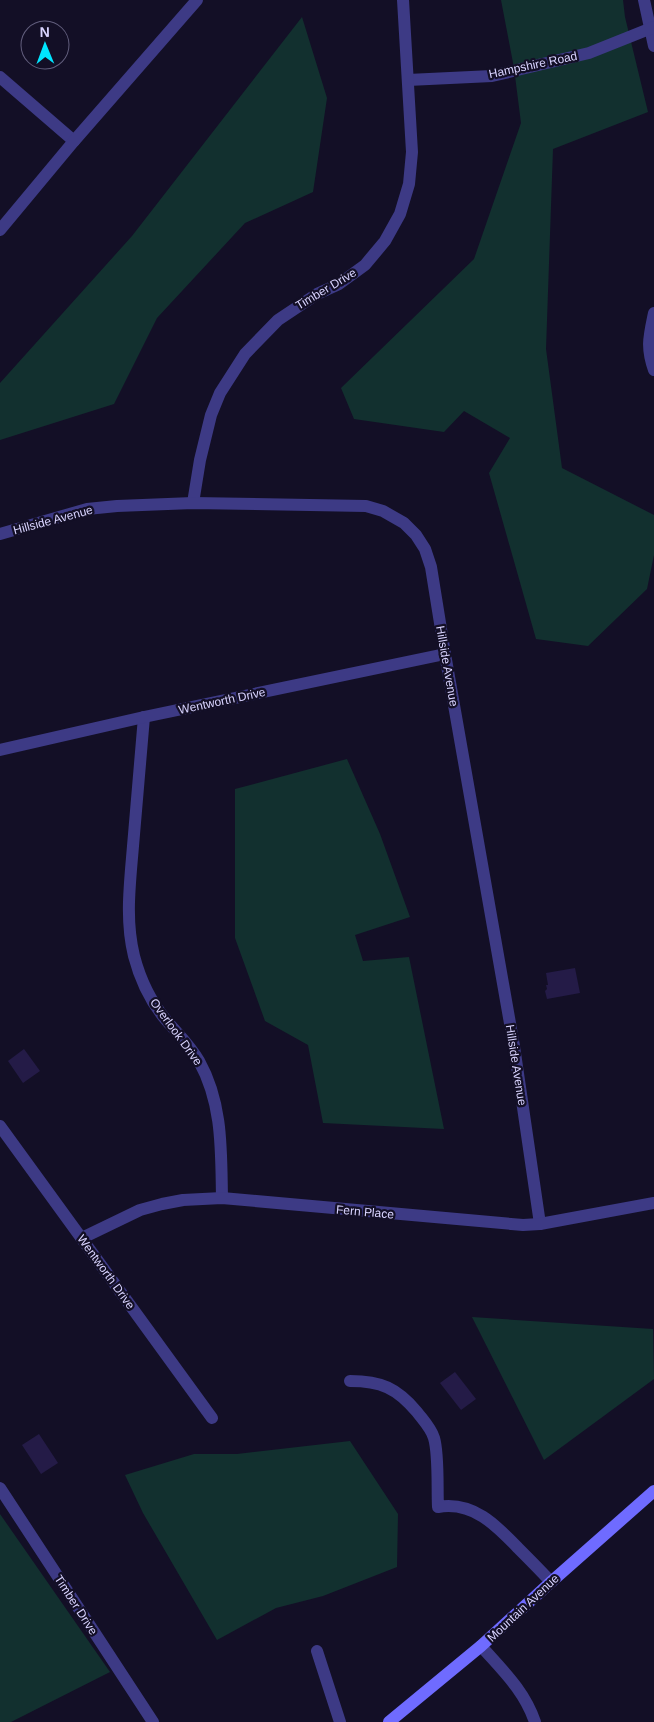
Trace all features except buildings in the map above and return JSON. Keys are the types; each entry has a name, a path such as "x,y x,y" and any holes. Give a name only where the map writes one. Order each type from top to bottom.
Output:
{"main road":[{"name":"Mountain Avenue","path":"389,1722 481,1646 654,1491"}],"street":[{"path":"0,230 74,141 197,0"},
{"name":"Timber Drive","path":"193,503 201,453 211,415 224,386 246,354 261,336 284,315 310,298 353,275 375,254 394,228 406,199 412,152 403,0"},
{"path":"644,0 652,27 654,46"},
{"name":"Hampshire Road","path":"408,80 492,76 589,53 652,27"},
{"path":"0,77 74,141"},
{"path":"654,313 649,336 649,354 654,370"},
{"name":"Hillside Avenue","path":"0,534 87,509 193,503 366,506 390,514 404,523 416,535 428,556 431,567 514,1046 540,1224"},
{"name":"Wentworth Drive","path":"0,750 144,717 445,654"},
{"name":"Overlook Drive","path":"144,717 129,902 130,939 134,956 147,990 166,1020 190,1046 207,1077 213,1093 220,1128 222,1198"},
{"name":"Wentworth Drive","path":"0,1126 212,1418"},
{"name":"Fern Place","path":"82,1238 140,1210 183,1200 222,1198 496,1224 540,1224 654,1203"},
{"path":"350,1381 365,1381 389,1387 402,1395 429,1427 434,1438 438,1507 449,1505 466,1508 486,1518 495,1524 551,1582"},
{"name":"Timber Drive","path":"0,1488 153,1722"},
{"path":"481,1646 519,1688 535,1722"},
{"path":"318,1651 340,1722"}],"green space":[{"path":"501,0 623,0 625,17 648,112 553,149 546,349 562,468 654,515 654,555 647,589 588,646 536,639 489,473 510,438 464,411 444,432 354,419 341,388 474,259 521,123 514,68"},
{"path":"302,17 327,98 313,192 245,223 157,318 114,404 0,440 0,383 132,236"},
{"path":"347,759 380,834 410,917 355,935 363,961 409,957 444,1129 323,1123 308,1045 265,1021 235,938 235,789"},
{"path":"472,1317 653,1329 654,1379 544,1460"},
{"path":"350,1441 398,1514 397,1567 323,1596 276,1608 217,1640 143,1513 125,1475 194,1454 237,1454"},
{"path":"0,1514 110,1672 11,1722 0,1722"}]}
